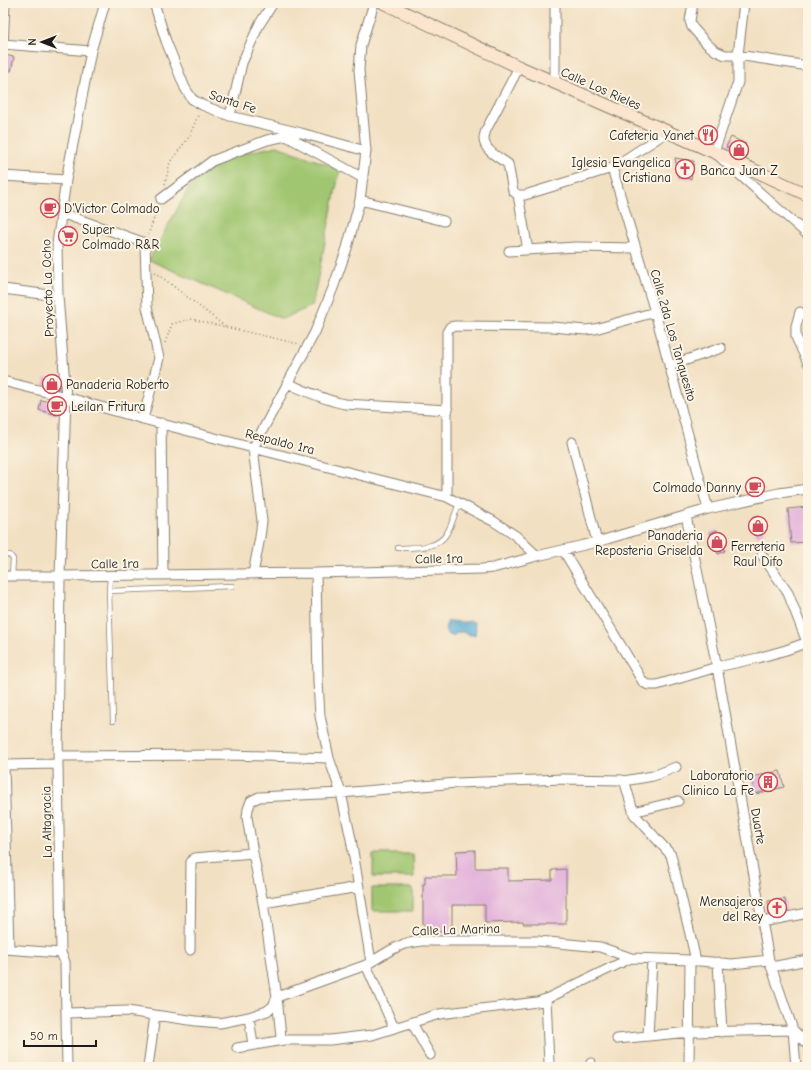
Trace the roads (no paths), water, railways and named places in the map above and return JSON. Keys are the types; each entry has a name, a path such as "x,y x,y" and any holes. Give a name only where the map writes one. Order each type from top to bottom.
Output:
{"street":[{"path":"5,3 3,45 91,51"},
{"name":"Proyecto La Ocho","path":"60,576 66,397 58,296 58,244 66,180 91,51 105,3"},
{"name":"Santa Fe","path":"154,3 166,41 185,88 192,99 202,106 230,116 301,133 366,152"},
{"path":"253,574 262,521 253,448 315,332 347,248 360,200 366,152 359,70 361,45 374,3"},
{"name":"Calle Los Rieles","path":"384,3 519,67 714,152 808,195"},
{"path":"555,3 555,83"},
{"path":"693,3 690,21 692,27 707,44 716,51 725,55 738,55 808,66"},
{"path":"744,3 738,55 738,82 714,152 808,235"},
{"path":"230,116 242,63 259,25 271,5"},
{"path":"519,67 486,130 484,139 485,145 489,150 508,164 513,190 518,195 528,250"},
{"path":"518,195 525,195 612,168 666,132"},
{"path":"161,199 212,161 267,140 301,133"},
{"path":"286,136 363,178"},
{"name":"Calle 2da Los Tanquesito","path":"612,168 655,312 708,509"},
{"path":"3,176 66,180"},
{"path":"360,200 444,221"},
{"path":"61,213 145,243 147,307 159,358 143,419"},
{"path":"509,251 576,247 636,248"},
{"path":"3,289 58,296"},
{"path":"447,497 447,332 450,327 544,327 590,330 655,312"},
{"path":"800,312 796,326 796,337 808,363"},
{"path":"669,366 721,348"},
{"name":"Respaldo 1ra","path":"3,381 253,448 447,497 493,521 516,536 537,556"},
{"path":"287,383 334,402 345,404 448,410"},
{"path":"160,423 163,575"},
{"path":"572,442 597,542"},
{"name":"Calle 1ra","path":"8,576 316,573 493,568 597,542 708,509 779,493 808,489"},
{"name":"Duarte","path":"686,516 717,667 770,964 793,1030 796,1067"},
{"path":"563,550 643,682 648,685 657,685 717,667 758,658 807,642 788,593 762,555"},
{"path":"316,573 320,716 329,758 341,793 351,839 369,964 394,1028"},
{"name":"La Altagracia","path":"60,576 58,760 61,953 65,962 67,1067"},
{"path":"61,953 6,949 4,765 58,760 230,755 329,758"},
{"path":"284,1040 281,1037 277,997 263,903 252,853 247,817 251,801 260,797 341,793 457,783 564,779 624,781 653,776 676,767"},
{"path":"624,781 633,812 671,855 690,934 693,960 689,1067"},
{"path":"633,812 678,801"},
{"path":"190,950 191,862 194,858 252,853"},
{"path":"263,903 359,887"},
{"path":"762,922 808,913"},
{"name":"Calle La Marina","path":"277,997 369,964 391,950 404,944 421,941 538,941 600,947 631,958 652,960 693,960 732,964 770,964 808,960"},
{"path":"237,1048 284,1040 330,1040 372,1035 439,1014 537,1002 631,958"},
{"path":"648,1036 652,960"},
{"path":"718,962 722,1032"},
{"path":"67,1013 127,1011 220,1023 267,1012 273,1006 277,997"},
{"path":"546,999 549,1063"},
{"path":"148,1067 155,1015"},
{"path":"250,1017 253,1045"},
{"path":"412,1023 430,1055"},
{"path":"617,1038 690,1032 793,1030 808,1045"}],"lane":[{"path":"398,548 430,546 437,543 447,534 459,504"},
{"path":"3,555 10,555 13,559 8,576"},
{"path":"110,576 109,591 113,721"},
{"path":"109,591 232,586"}],"water":[{"path":"448,621 474,622 476,628 475,635 459,632 453,636 448,635 445,628"}],"place":[{"name":"Cafeteria Yanet","path":"708,135"},
{"name":"Banca Juan Z","path":"739,150"},
{"name":"Iglesia Evangelica Cristiana","path":"685,169"},
{"name":"D'Victor Colmado","path":"50,208"},
{"name":"Super Colmado R&R","path":"68,236"},
{"name":"Panaderia Roberto","path":"52,384"},
{"name":"Leilan Fritura","path":"57,406"},
{"name":"Colmado Danny","path":"755,487"},
{"name":"Ferreteria Raul Difo","path":"758,526"},
{"name":"Panaderia Reposteria Griselda","path":"717,542"},
{"name":"Laboratorio Clinico La Fe","path":"768,782"},
{"name":"Mensajeros del Rey","path":"777,908"}]}
